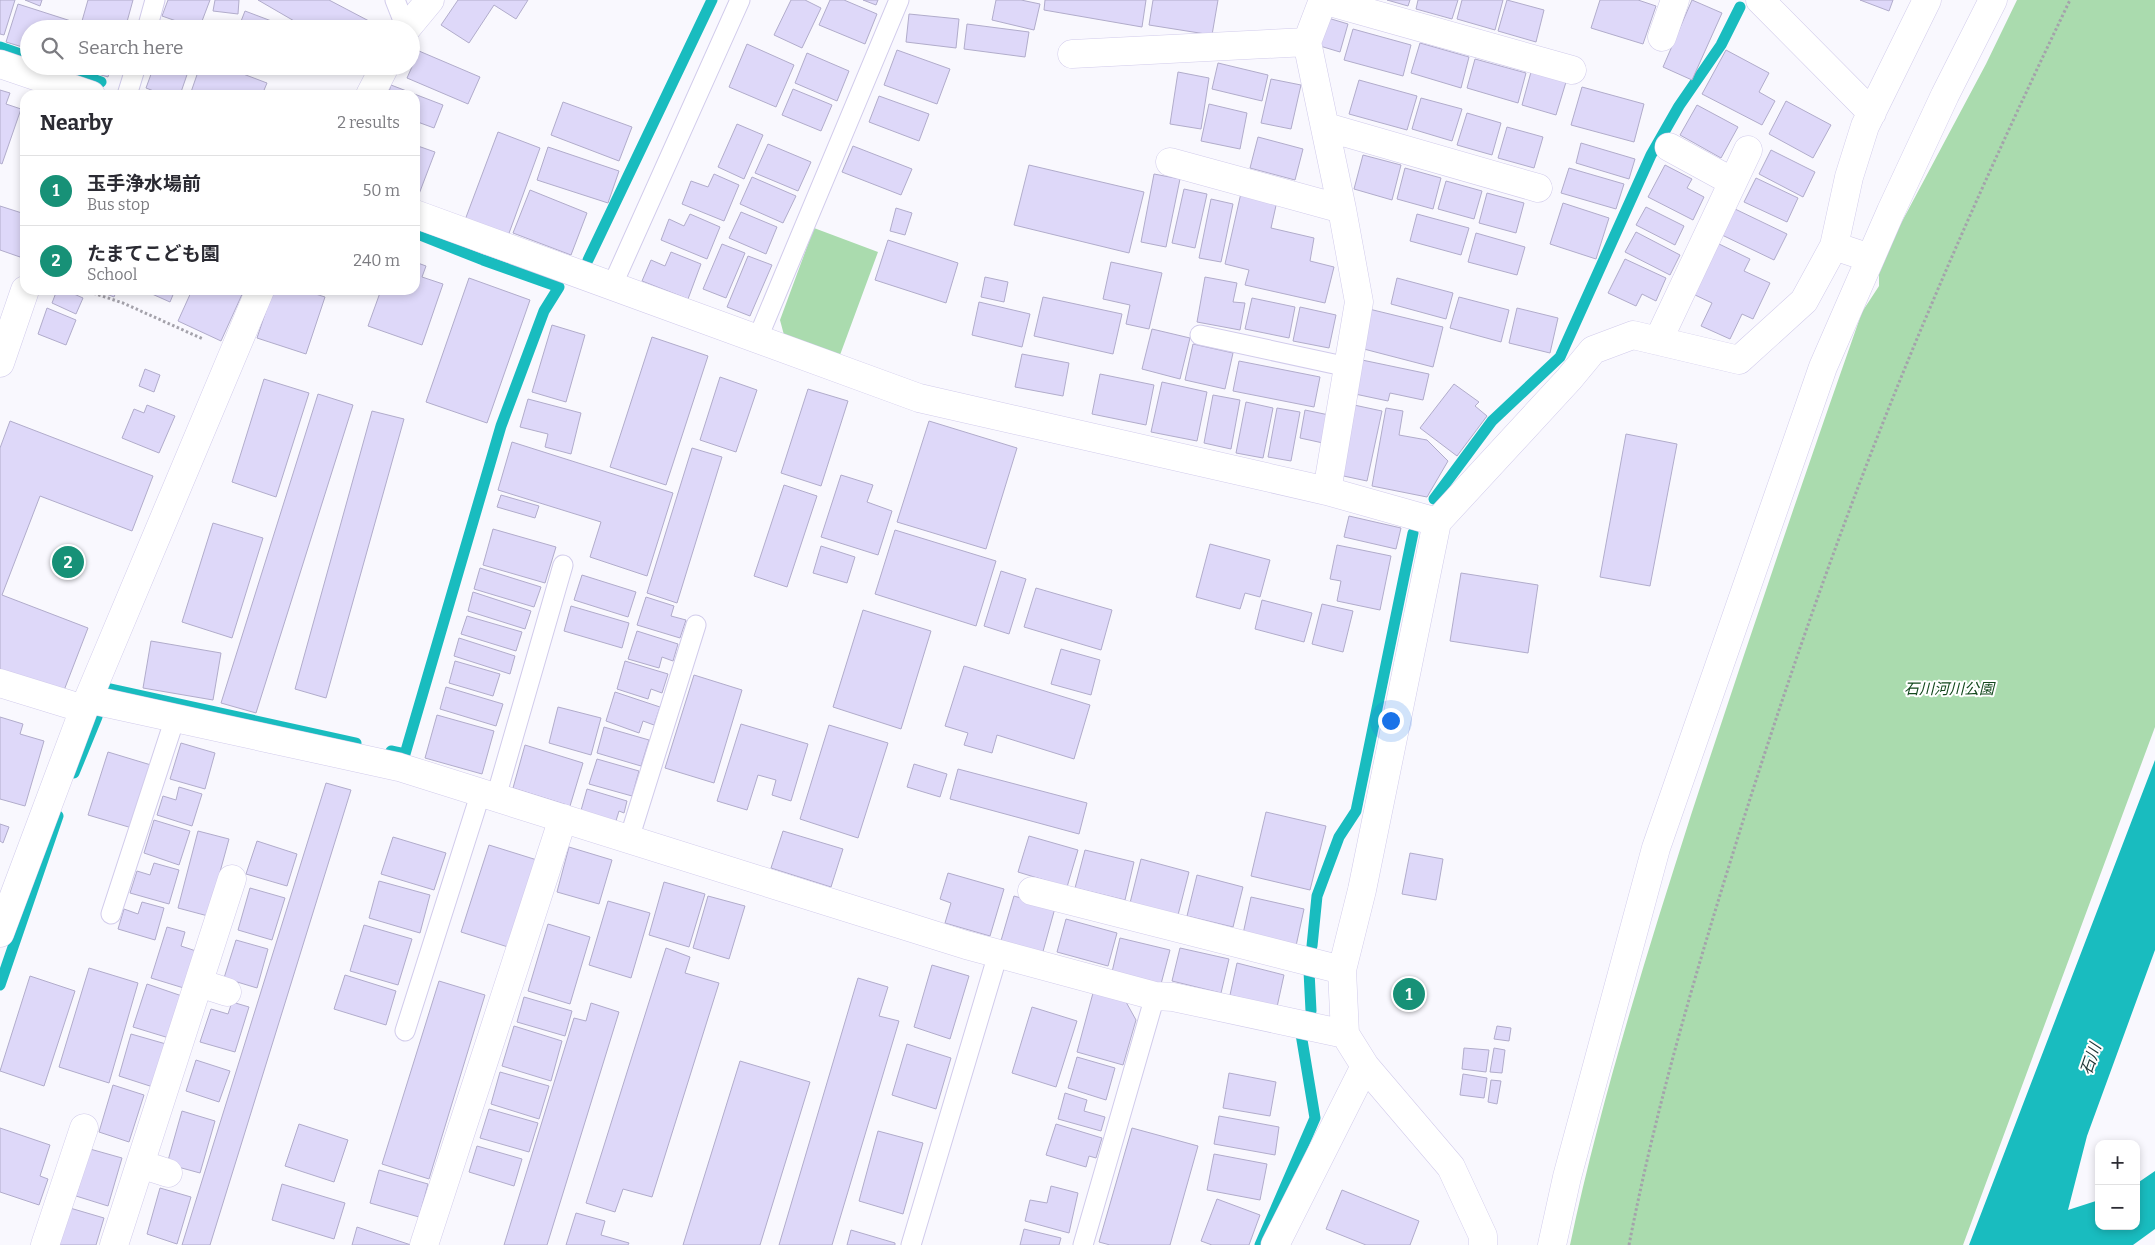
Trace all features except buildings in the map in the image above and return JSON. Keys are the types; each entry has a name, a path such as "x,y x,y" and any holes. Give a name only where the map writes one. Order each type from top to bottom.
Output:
{"street":[{"path":"413,20 430,0"},
{"path":"1327,491 1359,302 1326,127 1307,42 1323,0 1572,70"},
{"path":"1662,37 1675,0"},
{"path":"1760,0 1872,113"},
{"path":"1483,1245 1483,1236 1452,1167 1364,1066 1345,1034 1342,970 1362,890 1437,522 1569,379 1593,350 1633,335 1740,360 1804,301 1834,246 1849,177 1866,126 1927,0"},
{"path":"1552,1245 1567,1177 1656,848 1823,367 1944,95 1993,0"},
{"path":"1072,54 1307,42"},
{"path":"0,64 20,71"},
{"path":"32,75 76,90"},
{"path":"373,90 381,75"},
{"path":"1326,127 1538,188"},
{"path":"1669,147 1733,182"},
{"path":"1658,341 1748,150"},
{"path":"1170,162 1342,209"},
{"path":"420,216 919,398 1327,491 1437,522"},
{"path":"1834,246 1870,258"},
{"path":"0,363 23,295"},
{"path":"0,932 86,704 258,295"},
{"path":"0,683 86,704 175,718 400,767 998,954 1155,996 1173,997 1345,1034"},
{"path":"424,1245 562,818"},
{"path":"114,1245 232,879"},
{"path":"1032,890 1342,970"},
{"path":"199,983 227,992"},
{"path":"1274,1245 1364,1066"},
{"path":"45,1245 84,1128"},
{"path":"140,1164 168,1173"}],"lane":[{"path":"149,20 155,0"},
{"path":"395,0 403,20"},
{"path":"612,286 740,0"},
{"path":"757,340 902,2"},
{"path":"129,90 133,75"},
{"path":"1200,335 1348,367"},
{"path":"405,1031 488,794 563,565"},
{"path":"629,839 696,625"},
{"path":"111,914 175,718"},
{"path":"911,1245 998,954"},
{"path":"1083,1245 1155,996"}],"path":[{"path":"1629,1245 1642,1178 1667,1077 1702,955 1801,646 1872,452 1926,317 2006,134 2070,0"},
{"path":"100,295 123,302 234,354"}],"green space":[{"name":"石川河川公園","path":"2017,0 2155,0 2155,727 1963,1245 1570,1245 1610,1082 1657,921 1754,626 1862,312 1879,286 1879,274 1898,229 1986,64"},
{"path":"814,228 878,252 840,355 784,335 780,320"}],"water":[{"name":"石川","path":"2155,760 2155,950 2087,1136 2068,1210 2095,1201 2095,1230 2140,1230 2140,1181 2155,1171 2155,1229 2133,1245 1969,1245"}],"waterway":[{"path":"588,260 712,0"},
{"path":"1434,499 1492,421 1560,357 1651,155 1679,106 1721,45 1740,7"},
{"path":"0,47 20,54"},
{"path":"81,75 101,82"},
{"path":"391,751 405,754 501,426 544,311 559,287 420,235"},
{"path":"1312,946 1317,896 1339,837 1356,811 1413,533"},
{"path":"111,689 356,743"},
{"path":"74,773 97,717"},
{"path":"0,985 58,816"},
{"path":"1309,971 1311,1011"},
{"path":"1260,1245 1315,1118 1301,1034"}],"place":[{"name":"たまてこども園","path":"68,562"},
{"name":"玉手浄水場前","path":"1409,994"}]}
